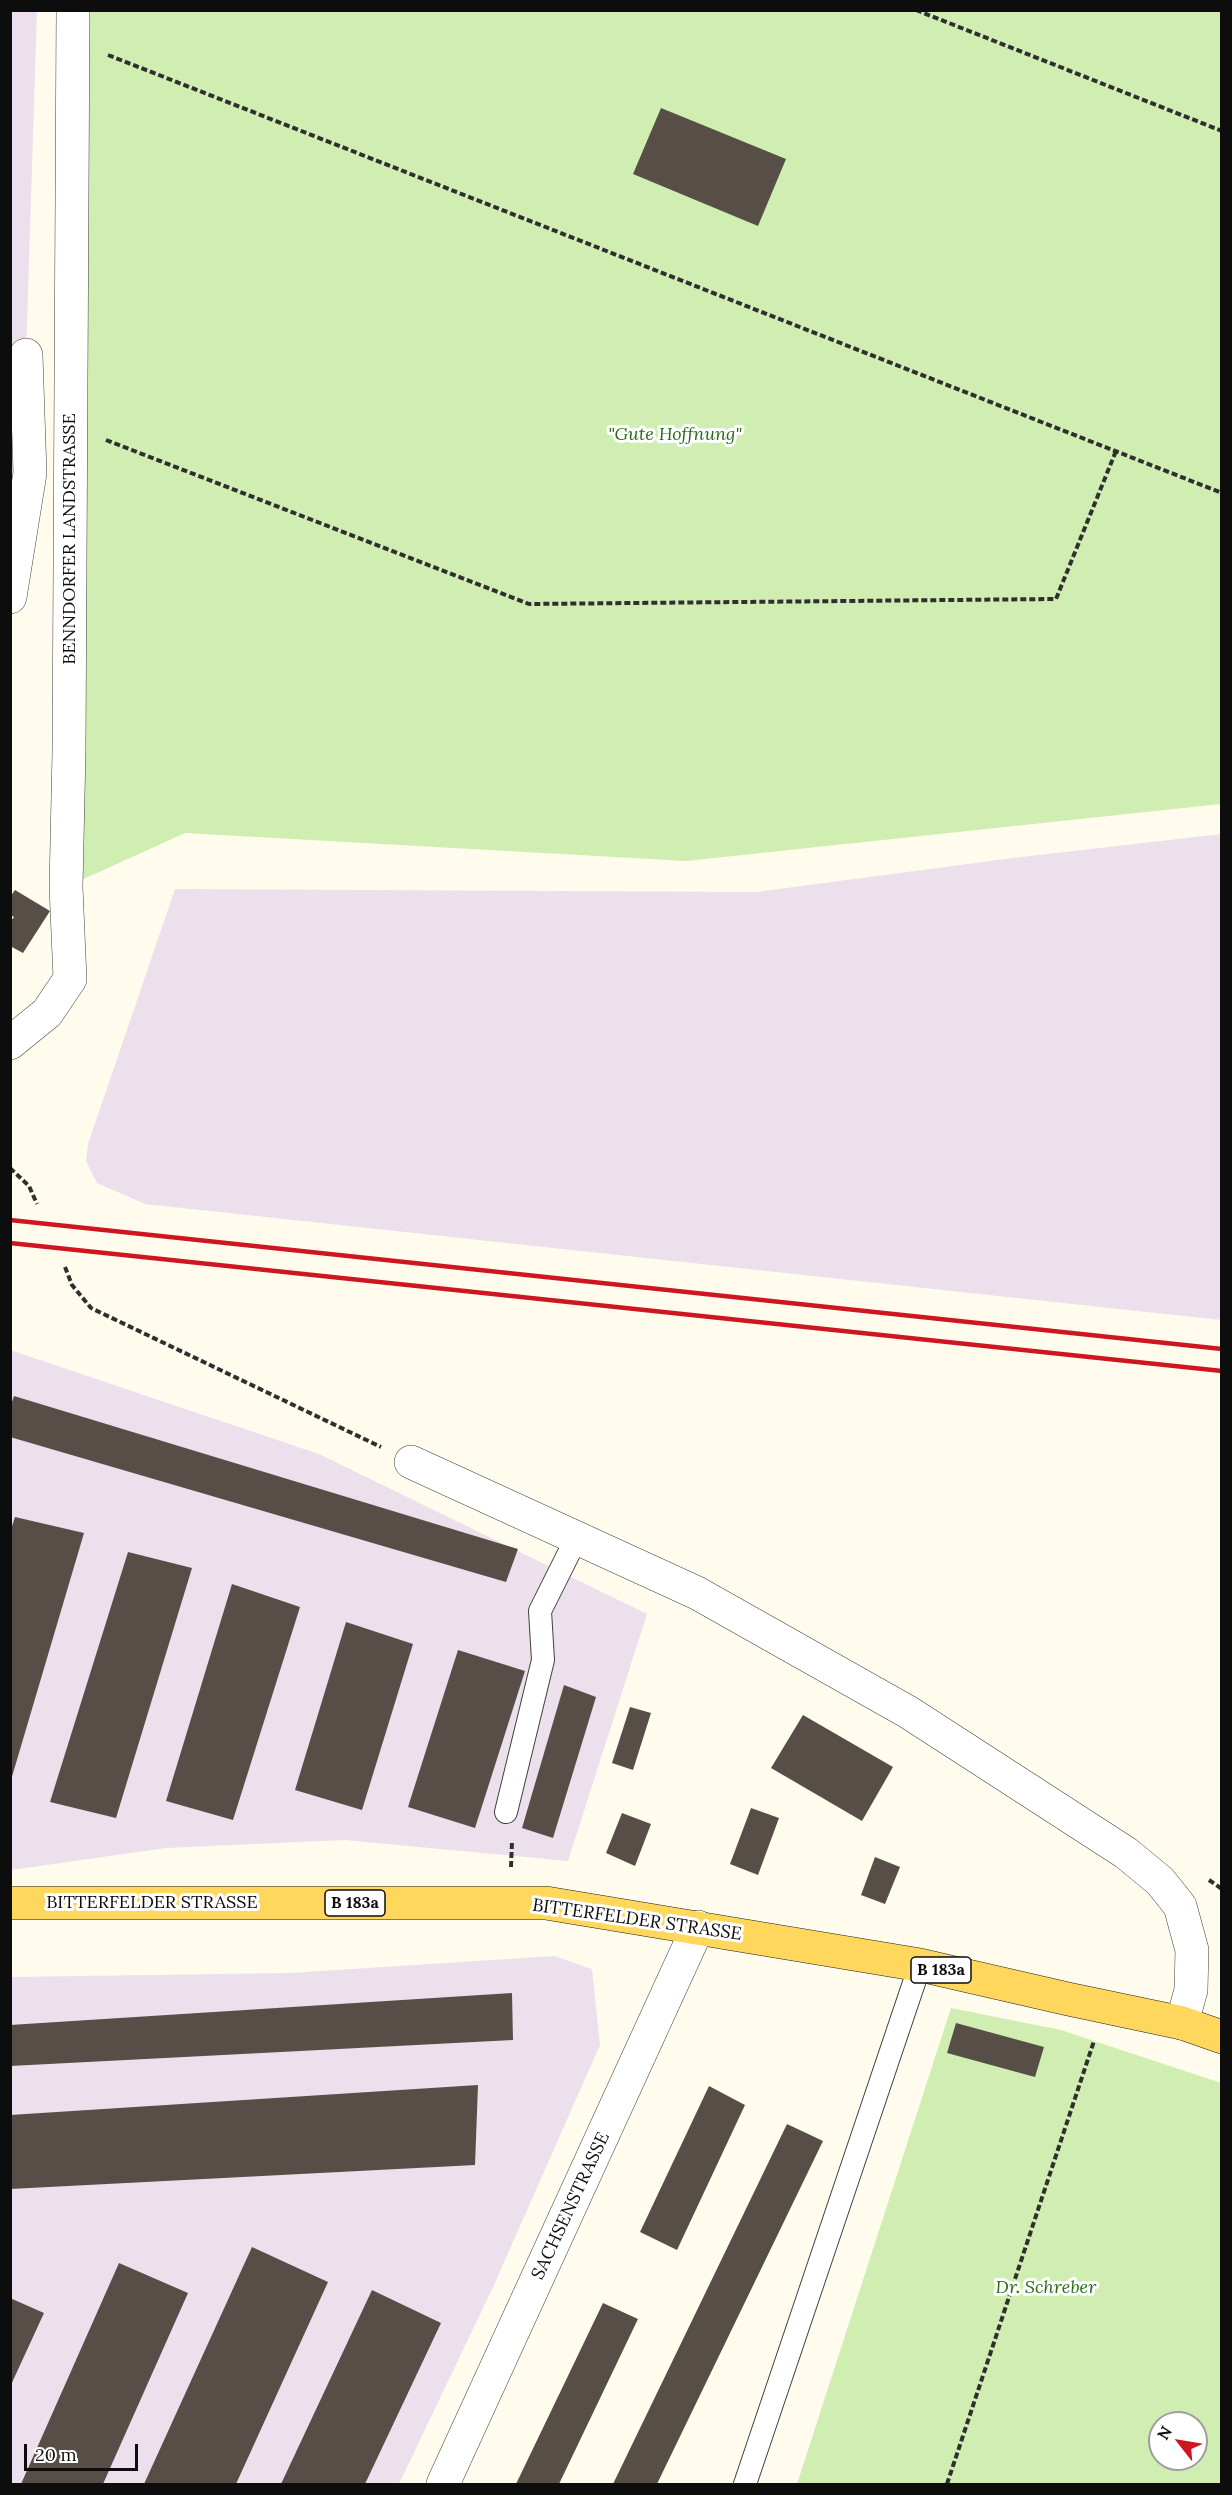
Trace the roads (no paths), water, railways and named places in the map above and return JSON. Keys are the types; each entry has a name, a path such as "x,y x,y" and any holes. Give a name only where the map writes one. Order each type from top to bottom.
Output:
{"main road":[{"name":"BITTERFELDER STRASSE","path":"10,1903 546,1903 920,1965 1182,2023 1221,2037"}],"street":[{"name":"BENNDORFER LANDSTRASSE","path":"10,1043 47,1013 70,979 66,887 73,26"},
{"path":"10,597 30,473 26,355"},
{"path":"411,1462 697,1593 908,1712 1126,1853 1160,1881 1180,1906 1192,1950 1191,1990 1182,2023"},
{"name":"SACHSENSTRASSE","path":"443,2484 698,1927"}],"lane":[{"path":"506,1812 543,1660 540,1611 577,1537"},
{"path":"745,2484 920,1965"}],"railway":[{"path":"10,1220 1222,1349"},
{"path":"10,1243 1222,1371"}],"park label":[{"name":"\"Gute Hoffnung\"","path":"675,435"},
{"name":"Dr. Schreber","path":"1046,2288"}]}
